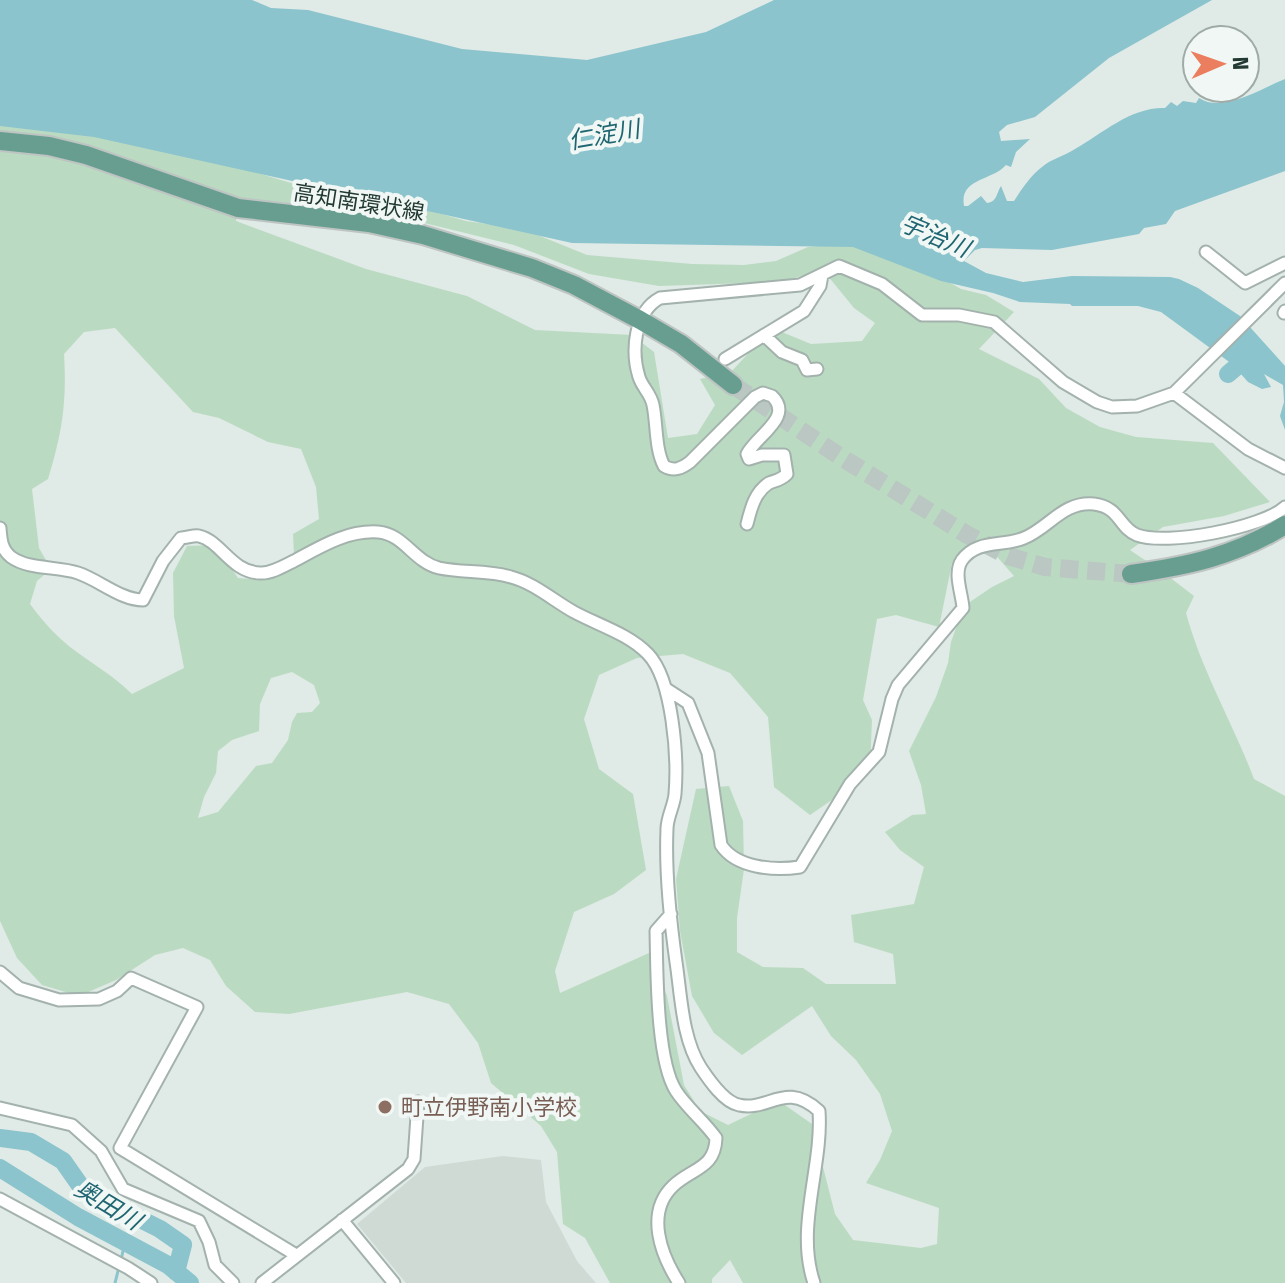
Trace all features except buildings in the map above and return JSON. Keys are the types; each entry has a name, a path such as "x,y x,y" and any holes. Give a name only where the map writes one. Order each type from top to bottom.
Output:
{"main road":[{"name":"高知南環状線","path":"0,141 49,146 86,155 238,208 369,223 423,235 532,268 574,285 640,320 681,344 733,385"},
{"path":"1131,574 1191,566 1240,549 1285,525"}],"street":[{"path":"1206,252 1245,283 1285,263"},
{"path":"747,524 757,495 767,484 787,474 784,455 762,455 749,459 747,454 781,414 776,399 763,393 755,397 690,462 682,468 667,468 661,463 652,400 639,377 634,351 640,320 651,302 660,298 800,285 839,266 882,284 922,315 959,315 994,322 1063,382 1097,402 1126,408 1174,393 1285,283"},
{"path":"725,359 804,311 820,286 822,275"},
{"path":"764,335 782,352 802,360 807,370 817,369"},
{"path":"1174,393 1248,449 1285,468"},
{"path":"668,690 688,703 708,753 721,845 728,855 740,862 800,867 850,784 879,752 898,685 963,608 959,564 977,548 1032,535 1072,506 1092,504 1107,507 1115,511 1134,534 1151,538 1225,533 1278,513 1285,507"},
{"path":"0,528 2,546 14,559 94,579 134,600 143,600 163,561 181,538 198,536 210,542 233,563 262,574 342,537 387,533 398,538 425,563 440,568 512,577 536,588 647,653 668,690 675,795 667,826 671,914 681,1000 690,1039 698,1064 713,1085 736,1105 754,1105 777,1097 794,1097 819,1111 820,1132 810,1205 808,1254 814,1283"},
{"path":"671,914 656,931 667,1069 675,1090 716,1138 715,1152 709,1161 672,1187 662,1202 659,1214 660,1245 665,1262 679,1283"},
{"path":"0,972 19,988 59,1000 99,999 117,991 131,978 197,1007 120,1148 296,1255"},
{"path":"262,1283 408,1169 414,1159 418,1102"},
{"path":"0,1108 72,1125 101,1151 123,1189 199,1221 215,1265 233,1283"},
{"path":"0,1199 151,1283"},
{"path":"342,1220 394,1283"}],"shaded area":[{"path":"503,1156 541,1160 546,1202 577,1261 596,1283 406,1283 357,1224 425,1167"}],"green space":[{"path":"0,115 245,169 324,193 390,199 466,221 523,229 587,255 744,265 776,261 808,247 870,245 961,289 986,295 1014,312 979,349 1039,379 1066,408 1100,427 1136,437 1213,443 1270,502 1224,516 1163,527 1130,550 1194,596 1186,613 1193,635 1254,779 1285,796 1285,1283 743,1283 730,1260 712,1279 712,1283 610,1283 585,1238 563,1224 557,1152 541,1126 491,1083 478,1043 449,1004 407,992 289,1014 255,1012 226,986 210,960 183,948 155,955 116,980 79,996 42,985 17,958 0,921","holes":["239,201 367,209 514,245 589,274 659,286 780,282 823,270 854,308 875,323 862,341 811,344 777,330 757,344 731,372 700,379 715,405 697,434 668,438 654,352 632,335 535,330 467,296 366,269 236,221","115,328 193,412 219,418 268,442 301,449 316,487 319,519 293,534 294,555 290,571 263,580 238,578 215,545 187,546 173,573 174,616 184,668 132,694 64,642 30,604 37,581 51,569 39,548 32,489 48,479 57,447 64,403 64,354 84,332","992,551 1014,576 964,606 936,697 909,751 921,785 926,814 912,815 885,832 900,850 924,867 914,904 851,915 854,942 893,954 896,984 826,984 803,968 763,967 737,952 737,918 744,869 743,821 729,786 696,789 676,879 680,931 692,996 714,1033 742,1055 812,1006 831,1036 856,1060 880,1094 892,1131 866,1183 939,1208 937,1244 921,1248 853,1240 835,1214 812,1124 772,1096 755,1112 728,1125 700,1111 684,1085 667,996 649,953 560,993 555,971 574,912 614,894 646,870 633,794 599,769 584,719 599,675 637,658 683,654 730,673 768,717 774,787 810,815 870,768 872,720 863,700 877,619 896,615 939,627 952,563","292,672 314,685 320,703 312,712 297,713 288,740 272,763 256,766 218,812 198,818 216,773 218,751 232,740 259,731 260,704 271,678"]}],"water":[{"path":"0,0 252,0 271,8 308,10 462,49 587,60 706,32 774,0 1212,0 1109,58 1035,117 1007,125 999,132 1001,141 1030,139 1016,152 1011,167 1006,165 966,190 964,206 981,196 987,203 993,201 1001,186 1007,201 1014,201 1046,164 1129,116 1165,108 1171,102 1177,106 1181,103 1261,104 1261,90 1285,79 1285,171 1175,211 1166,224 1144,228 1139,234 1052,250 982,248 975,250 964,261 986,273 1023,282 1072,276 1170,277 1198,288 1240,316 1285,366 1285,430 1280,416 1284,402 1283,385 1264,374 1271,387 1262,389 1248,382 1232,364 1161,312 1138,306 1020,302 941,281 853,247 572,243 94,137 0,126"}],"waterway":[{"path":"1228,374 1249,356"},
{"path":"0,1138 31,1142 63,1161 84,1191 160,1229 183,1245 176,1272"},
{"name":"奥田川","path":"0,1168 78,1217 168,1265 190,1283"},
{"path":"121,1260 125,1242"},
{"path":"115,1283 119,1267"}],"tunnel":[{"path":"733,385 844,459 966,534 1008,556 1045,567 1131,574"}],"place":[{"name":"町立伊野南小学校","path":"385,1107"}],"water label":[{"name":"仁淀川","path":"604,135"},
{"name":"宇治川","path":"935,236"}]}
